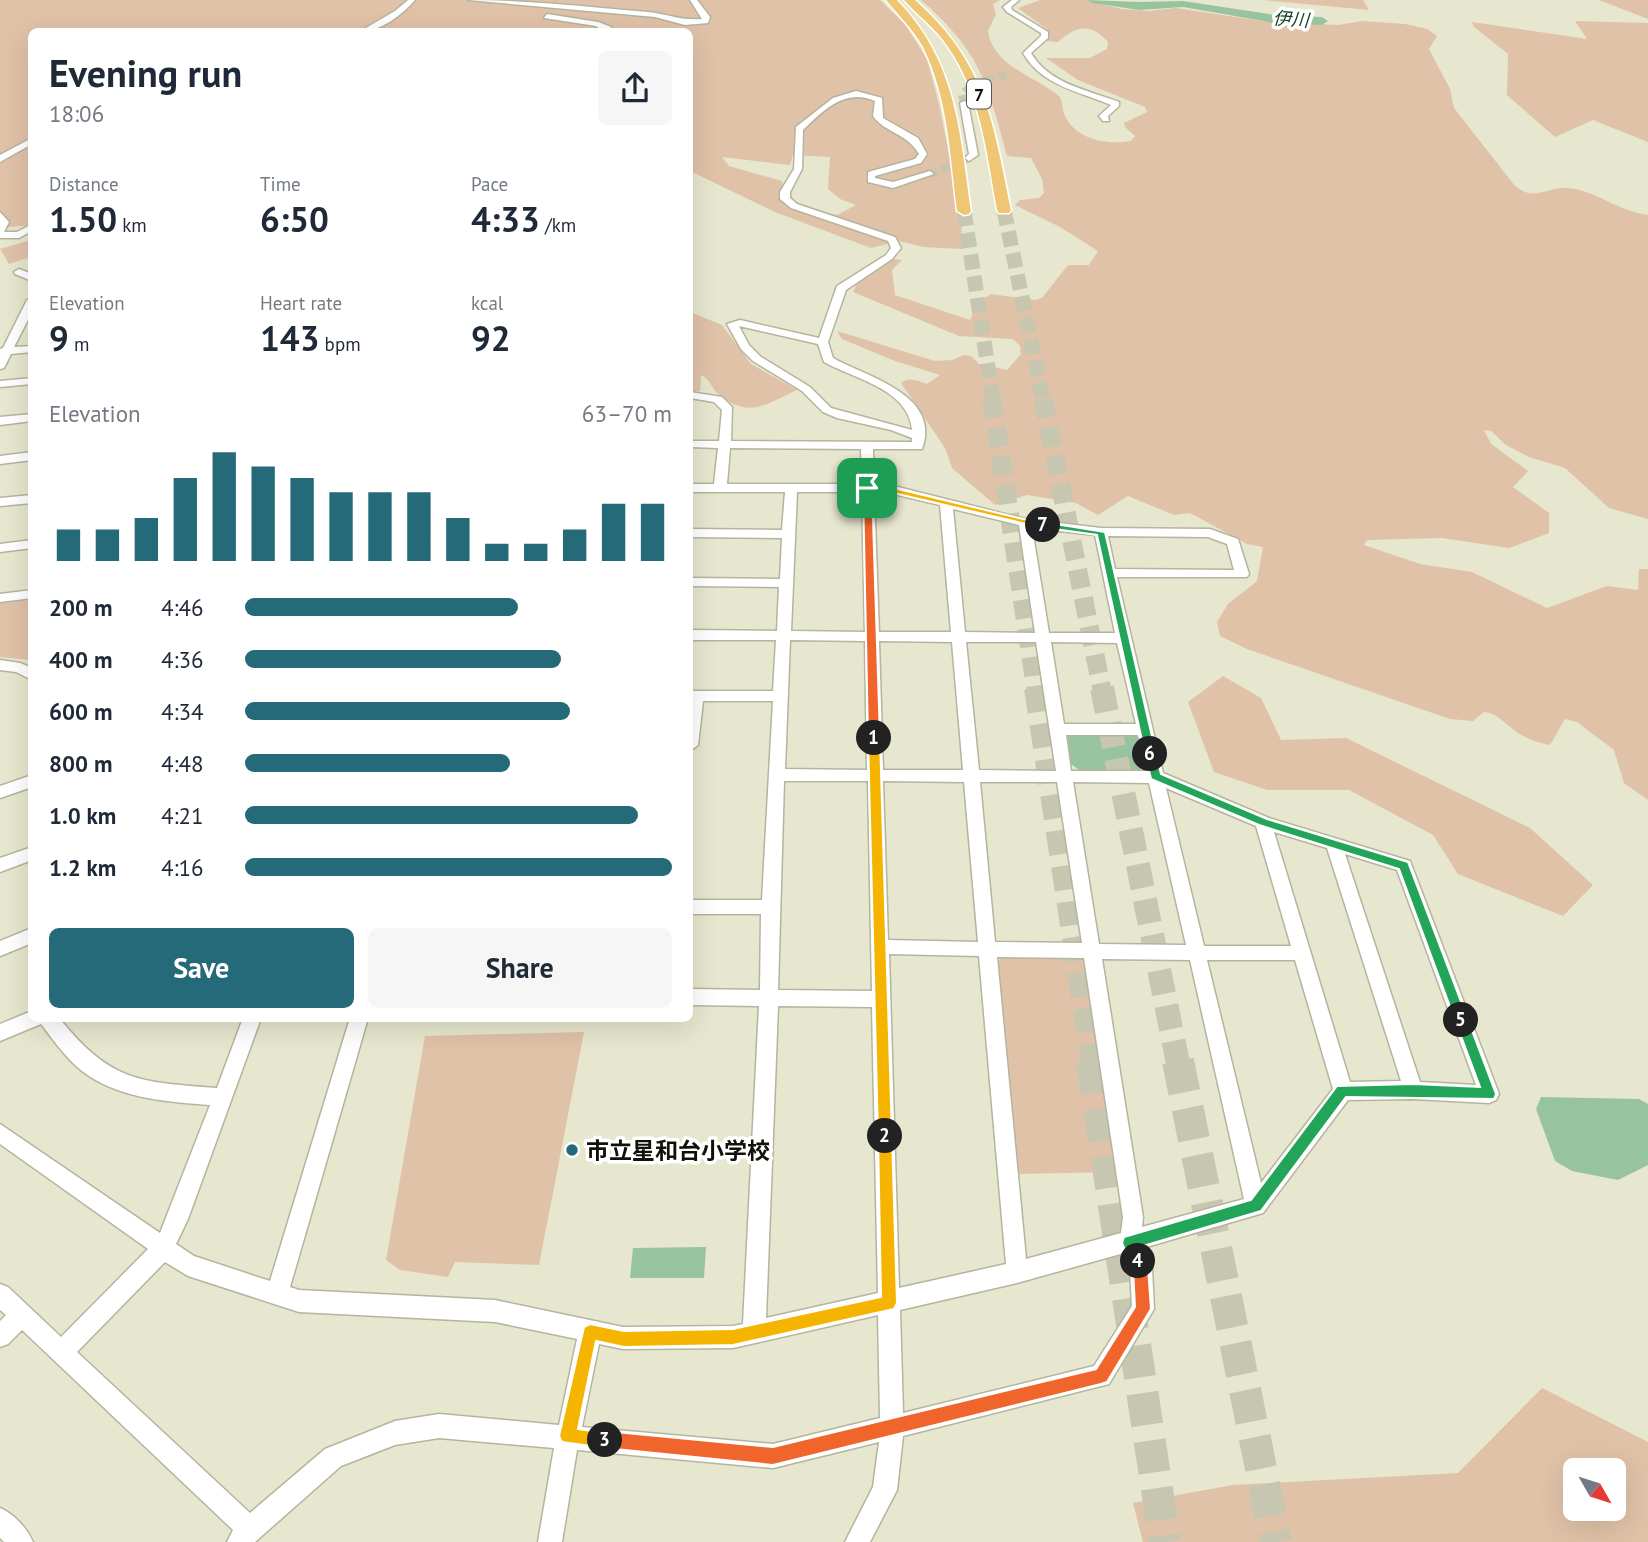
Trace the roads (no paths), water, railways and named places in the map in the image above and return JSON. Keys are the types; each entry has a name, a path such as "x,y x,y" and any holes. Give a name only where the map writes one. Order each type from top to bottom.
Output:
{"highway":[{"name":"7","path":"891,0 921,32 938,65 947,99 964,211"},
{"name":"7","path":"909,0 951,40 973,78 982,106 1003,210"}],"street":[{"path":"370,28 398,13 412,0"},
{"path":"471,0 656,15 685,23 705,21 706,17 693,0"},
{"path":"1016,0 1007,7 1009,11 1044,32 1045,36 1027,53 1032,64 1076,89 1116,104 1103,116 1105,119"},
{"path":"484,2 495,8 598,24 606,28"},
{"path":"693,444 918,446 918,418 906,398 846,372 828,359 823,342 825,328 841,288 889,257 896,248 892,239 794,206 785,199 785,192 798,169 799,129 842,95 866,94 879,100 877,116 880,120 915,139 923,153 918,161 881,169 871,174 870,178 893,185 930,173"},
{"path":"964,103 974,155 970,158"},
{"path":"0,159 28,142"},
{"path":"0,215 4,222 0,233 19,235 28,229"},
{"path":"19,272 28,276"},
{"path":"0,366 3,351 28,307"},
{"path":"823,342 740,323 732,324 744,347 757,359 806,389 827,410 841,416 894,427 919,437"},
{"path":"3,351 28,348"},
{"path":"0,384 28,381"},
{"path":"693,395 718,399 728,409 720,488"},
{"path":"0,421 28,418"},
{"path":"857,1542 886,1490 892,1426 867,447"},
{"path":"0,460 28,456"},
{"path":"693,488 867,488 898,491 1025,523 1101,532 1210,533 1233,542 1242,574 1109,573"},
{"path":"754,1334 769,997 770,907 791,488"},
{"path":"0,502 28,499"},
{"path":"946,503 1017,1272"},
{"path":"0,1295 244,1535 333,1457 395,1433 439,1426 773,1456 1101,1376 1143,1309 1141,1268 1130,1243 1133,1217 1025,523"},
{"path":"1101,532 1123,638 1256,1206"},
{"path":"693,533 789,534"},
{"path":"0,548 28,544"},
{"path":"693,582 786,583"},
{"path":"0,598 28,594"},
{"path":"693,635 871,634 1123,638"},
{"path":"0,664 28,669"},
{"path":"693,696 780,696"},
{"path":"1056,729 1145,730"},
{"path":"776,775 1156,776 1263,822 1404,866 1489,1094 1413,1090 1342,1091"},
{"path":"0,792 28,782"},
{"path":"1263,822 1342,1091"},
{"path":"1334,845 1413,1090"},
{"path":"0,866 28,855"},
{"path":"693,907 770,907"},
{"path":"0,949 28,937"},
{"path":"880,947 1300,953"},
{"path":"693,996 882,999"},
{"path":"0,1033 28,1021"},
{"path":"50,1022 75,1052 97,1071 133,1084 172,1093 223,1097"},
{"path":"61,1353 163,1249 178,1219 251,1022"},
{"path":"277,1294 358,1022"},
{"path":"0,1133 188,1265 299,1301 495,1311 624,1339 733,1337 1017,1272 1130,1243 1256,1206 1342,1091"},
{"path":"0,1336 22,1315"},
{"path":"550,1542 568,1436 590,1332"},
{"path":"0,1520 20,1542"}],"waterway":[{"name":"伊川","path":"1093,0 1139,6 1183,4 1275,19 1322,21"}],"tunnel":[{"path":"964,103 962,94 972,86 1007,74"},
{"path":"930,174 969,158"},
{"path":"1004,210 1043,400"},
{"path":"964,211 993,400"},
{"path":"992,399 1036,690"},
{"path":"1043,399 1102,690"},
{"path":"1036,688 1093,1063"},
{"path":"1102,688 1178,1063"},
{"path":"1092,1061 1165,1542"},
{"path":"1178,1061 1276,1542"}],"place":[{"name":"市立星和台小学校","path":"572,1150"}]}
